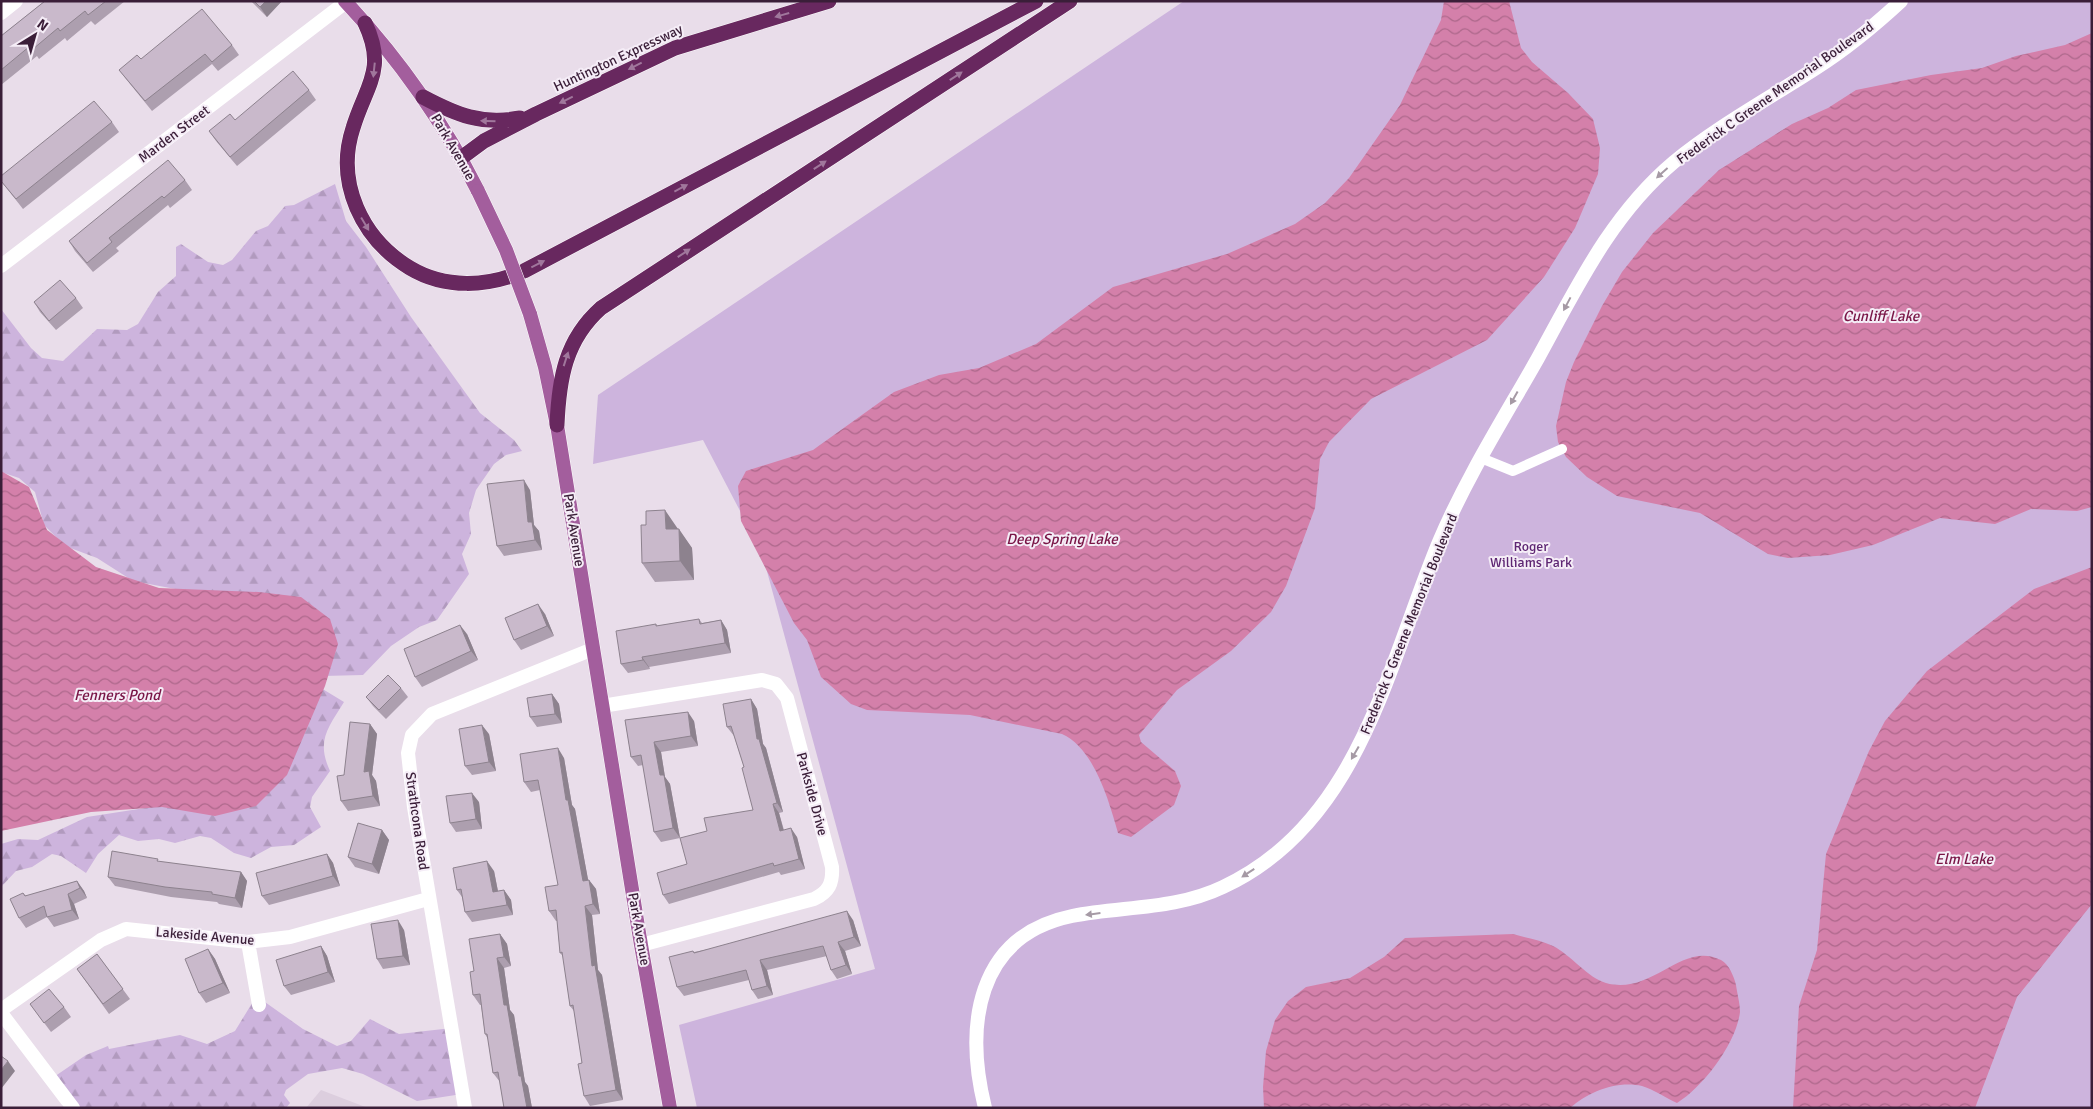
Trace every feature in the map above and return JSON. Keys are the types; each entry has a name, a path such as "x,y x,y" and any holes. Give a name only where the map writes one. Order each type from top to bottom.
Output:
{"highway":[{"name":"Huntington Expressway","path":"536,114 675,48 829,1"},
{"path":"365,23 373,43 375,62 372,81 353,127 348,148 348,177 357,209 376,240 404,264 436,279 471,284 498,281 524,271 1036,1"},
{"path":"557,425 559,386 566,358 576,336 601,308 1070,1"},
{"path":"423,97 456,113 478,120 505,120 536,114"},
{"path":"461,158 484,141 536,114"}],"main road":[{"name":"Park Avenue","path":"346,2 365,23 423,97 461,158 506,250 530,314 545,367 557,425 641,945 670,1108"}],"street":[{"path":"1,13 16,1"},
{"name":"Frederick C Greene Memorial Boulevard","path":"985,1108 976,1057 979,1008 994,968 1019,939 1040,926 1062,919 1164,906 1186,901 1226,886 1279,851 1319,807 1348,766 1372,722 1441,537 1481,458 1583,274 1606,237 1632,203 1659,175 1697,145 1762,100 1817,68 1877,23 1901,1"},
{"name":"Marden Street","path":"1,266 346,2"},
{"name":"Strathcona Road","path":"465,1108 428,899 408,753 412,735 432,714 593,649"},
{"name":"Parkside Drive","path":"602,706 762,680 776,684 787,698 832,867 832,883 828,891 814,900 641,945"},
{"name":"Lakeside Avenue","path":"1,1012 101,940 126,929 248,942 290,937 428,899"},
{"path":"248,942 260,1005"},
{"path":"1,1012 73,1108"}],"lane":[{"path":"1481,458 1513,471 1562,449"}],"shaded area":[{"path":"321,1090 368,1108 306,1108"}],"green space":[{"name":"Roger Williams Park","path":"1184,1 2092,1 2092,1108 697,1108 679,1025 875,969 762,553 703,440 593,464 598,395"},
{"path":"335,184 346,221 366,247 411,317 480,413 514,440 522,451 506,455 494,464 476,490 469,513 471,534 462,554 469,574 437,620 419,627 391,646 363,675 323,676 186,591 133,581 97,558 65,546 44,525 35,492 19,478 1,472 1,309 31,348 42,358 63,361 97,329 127,330 138,324 158,292 176,276 176,247 181,244 208,262 223,265 232,260 256,231 268,226 285,206 294,205"},
{"path":"316,685 344,702 329,727 324,743 324,751 330,771 312,797 310,807 321,827 294,845 271,847 251,858 234,853 211,838 200,836 175,843 159,839 138,841 119,835 98,854 86,873 61,856 52,854 32,867 16,871 1,887 1,844 18,839 38,840 87,817 190,801"},
{"path":"255,995 303,1029 337,1046 351,1041 370,1019 399,1034 452,1028 462,1094 417,1101 363,1074 342,1068 308,1074 286,1090 284,1095 290,1103 286,1108 64,1108 48,1081 86,1055 108,1046 109,1049 180,1035 207,1044 235,1031 254,1000"}],"water":[{"name":"Deep Spring Lake","path":"1444,1 1509,1 1521,48 1532,62 1568,93 1593,119 1600,148 1598,174 1575,228 1544,277 1487,340 1371,399 1329,442 1320,459 1315,508 1286,586 1271,612 1231,651 1177,690 1139,735 1141,742 1175,771 1181,786 1174,805 1131,837 1118,833 1099,777 1083,751 1062,734 970,715 867,710 851,704 821,677 807,640 794,623 741,521 738,486 746,471 813,450 894,392 939,375 979,368 1036,344 1113,287 1227,254 1295,224 1325,203 1349,178 1400,105 1441,20"},
{"name":"Cunliff Lake","path":"2092,33 2092,507 2077,511 2031,509 1995,524 1940,518 1873,545 1830,555 1788,558 1768,554 1700,513 1617,496 1587,477 1566,457 1558,442 1556,426 1566,382 1602,306 1622,272 1653,233 1719,170 1792,124 1828,108 1856,90 1931,75 1982,68 2016,56 2065,45"},
{"name":"Fenners Pond","path":"1,471 29,487 47,530 96,567 159,588 259,592 301,597 330,619 338,644 325,686 287,775 256,806 215,816 162,807 91,812 1,831"},
{"name":"Elm Lake","path":"2092,567 2092,904 2017,997 1975,1108 1793,1108 1799,1006 1817,950 1826,854 1869,751 1885,721 1927,671 2034,589"},
{"path":"1513,934 1553,946 1593,976 1606,983 1623,985 1638,982 1693,957 1707,956 1721,960 1729,968 1732,975 1740,1005 1737,1024 1725,1051 1717,1064 1697,1087 1677,1103 1646,1087 1623,1085 1594,1092 1570,1108 1264,1108 1263,1087 1266,1051 1275,1020 1288,1001 1306,987 1350,978 1384,957 1405,938"}],"building":[{"path":"45,1 106,1 88,15 85,11 60,31 58,28 33,49 30,46 1,70 1,36"},
{"path":"254,1 266,1 260,7"},
{"path":"202,9 232,45 212,62 205,54 145,101 119,70 137,55 141,59"},
{"path":"293,71 309,90 230,157 209,131 230,114 235,120"},
{"path":"94,101 112,122 16,199 1,181 1,176"},
{"path":"168,160 185,180 164,198 162,196 109,238 112,242 87,263 69,241"},
{"path":"60,280 76,298 49,321 34,302"},
{"path":"524,480 528,522 532,522 535,540 497,546 487,484"},
{"path":"665,510 666,529 679,529 680,561 642,563 641,525 646,525 646,511"},
{"path":"538,604 547,626 514,640 505,618"},
{"path":"699,619 700,624 721,620 725,643 642,657 643,660 621,664 616,631"},
{"path":"460,625 471,651 415,677 404,649"},
{"path":"388,675 401,688 379,710 366,697"},
{"path":"552,694 555,714 530,717 527,698"},
{"path":"751,699 757,739 759,739 777,803 773,804 780,831 791,828 799,859 774,866 773,863 663,895 657,873 687,864 680,838 707,831 704,818 753,810 742,768 744,767 731,726 727,727 723,704"},
{"path":"688,712 691,736 654,742 660,775 664,775 673,828 654,832 641,755 631,757 625,720"},
{"path":"350,722 370,724 364,772 369,771 373,796 341,801 337,776 344,775"},
{"path":"482,725 489,762 465,766 459,729"},
{"path":"558,748 566,800 568,800 583,881 589,880 593,904 585,906 592,966 595,965 616,1090 584,1096 578,1064 582,1063 573,1005 570,1006 562,952 560,953 556,910 549,911 545,887 558,885 538,780 524,782 520,754"},
{"path":"472,793 476,819 450,823 446,796"},
{"path":"358,823 382,830 372,864 348,857"},
{"path":"112,851 158,859 157,861 241,872 235,898 212,894 212,892 165,887 108,877"},
{"path":"327,854 333,876 262,896 256,873"},
{"path":"487,861 493,892 504,890 507,905 465,912 461,889 457,890 453,868"},
{"path":"77,881 80,888 68,894 72,910 47,917 44,906 19,918 10,899 23,893 25,896"},
{"path":"847,911 854,937 838,942 846,965 831,970 823,946 760,960 767,986 752,990 746,970 677,987 669,957 693,951 694,953"},
{"path":"398,920 403,956 377,959 371,924"},
{"path":"500,934 504,957 497,958 504,1005 507,1005 519,1076 521,1076 527,1108 504,1108 498,1072 493,1073 487,1034 485,1034 480,994 473,995 470,972 474,971 469,939"},
{"path":"321,946 328,972 284,986 276,960"},
{"path":"208,949 223,983 199,993 185,959"},
{"path":"97,954 123,989 103,1004 77,969"},
{"path":"49,989 64,1007 44,1023 30,1004"},
{"path":"1,1056 8,1061 1,1070"}]}
